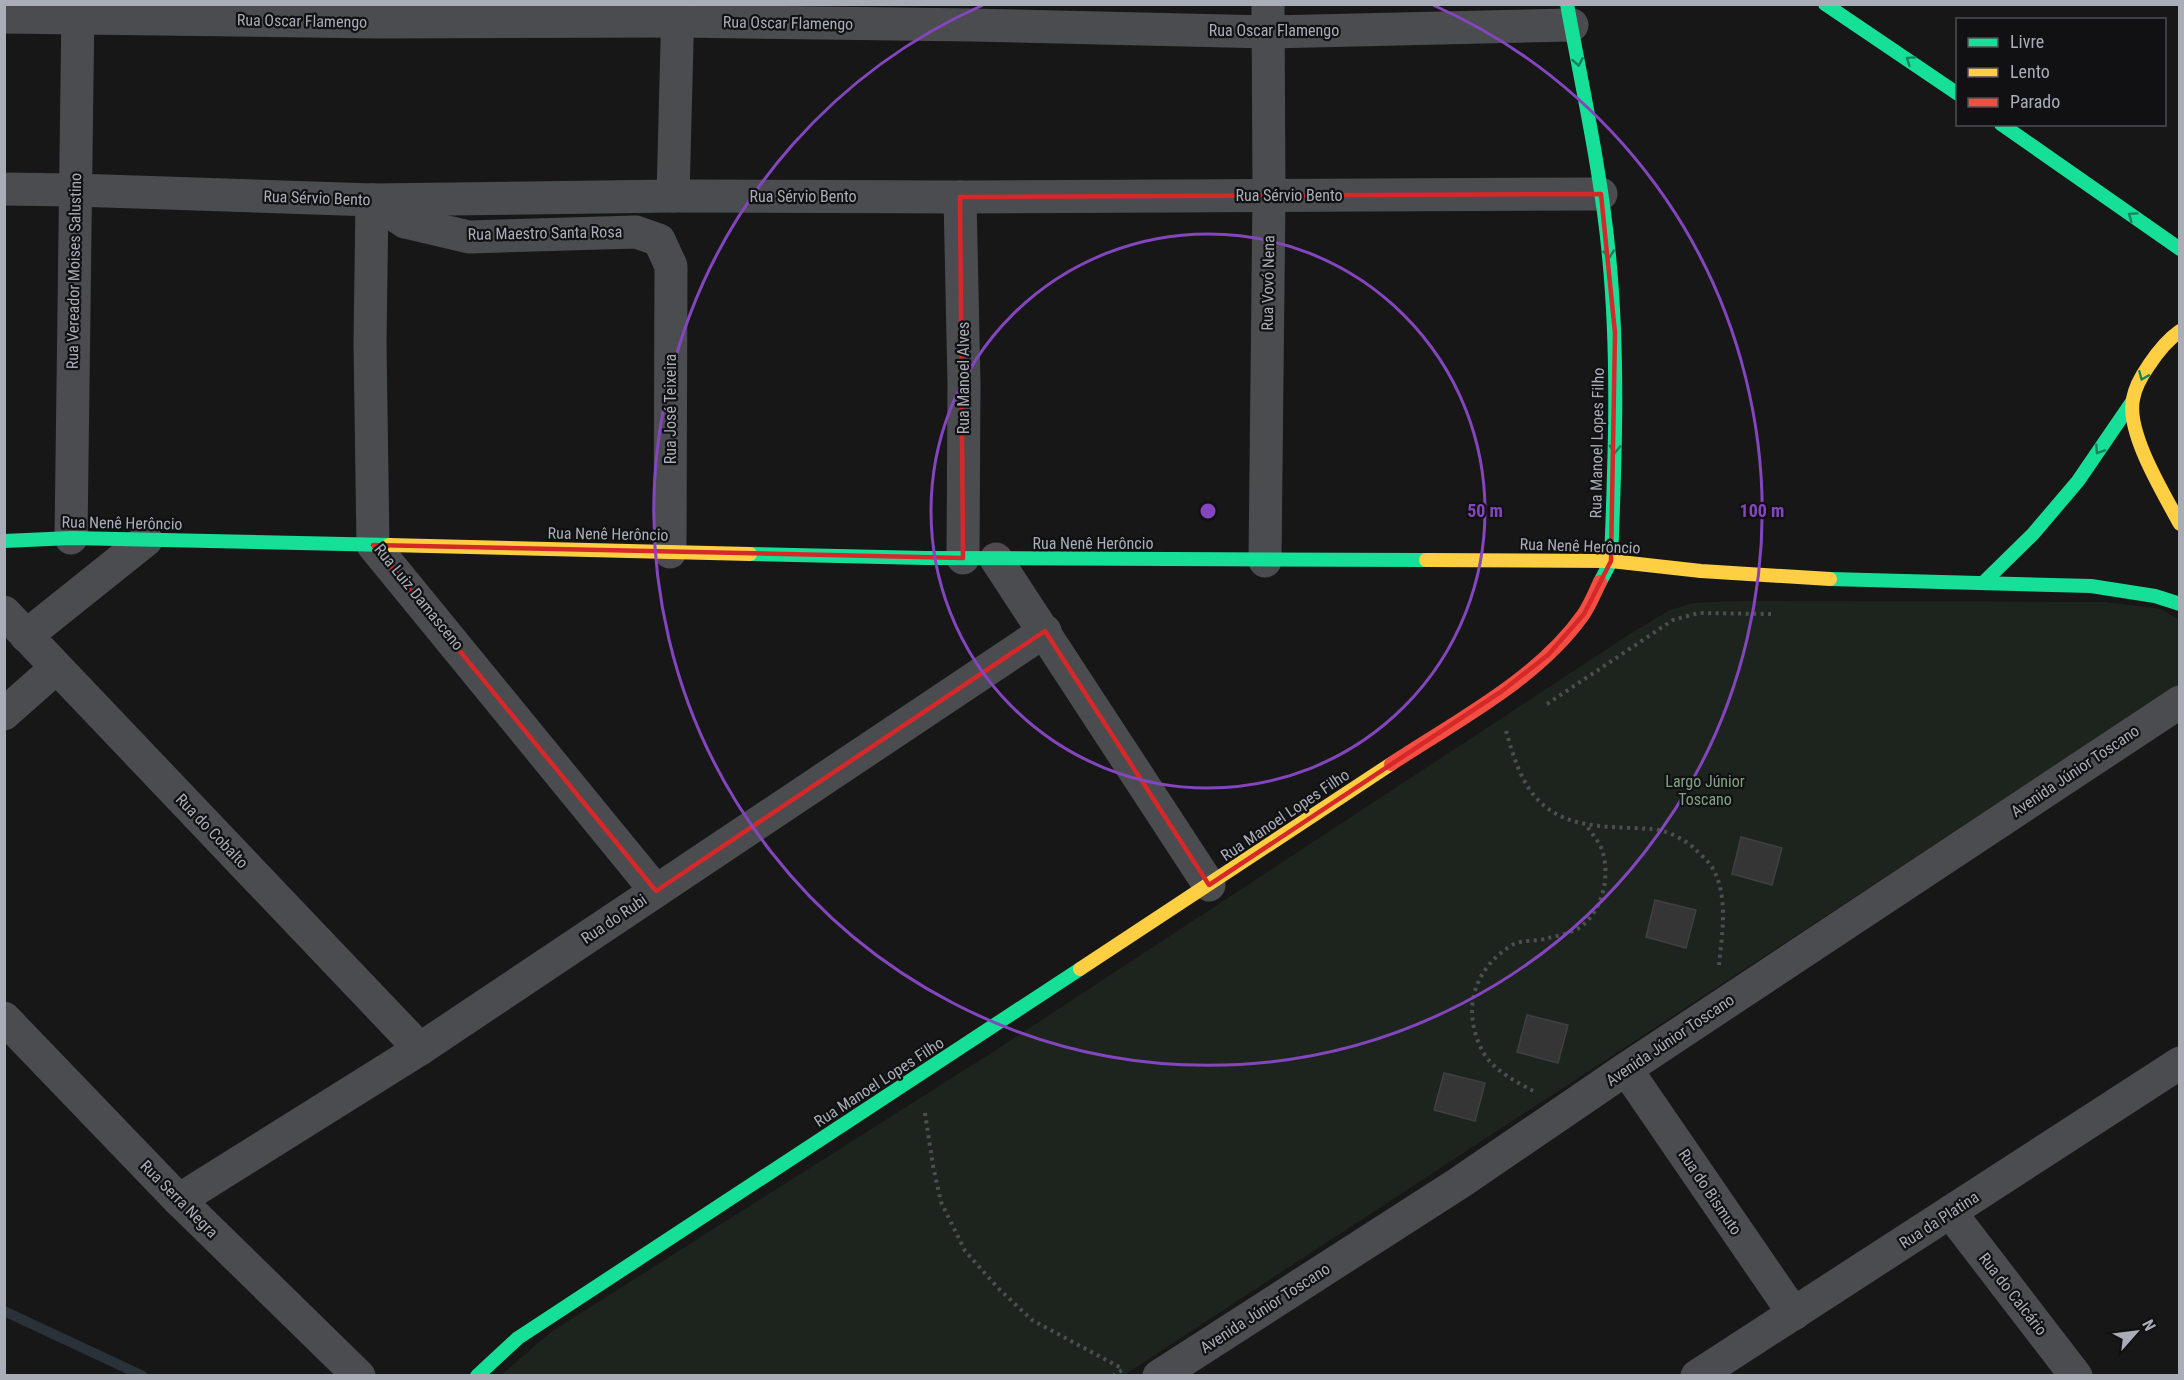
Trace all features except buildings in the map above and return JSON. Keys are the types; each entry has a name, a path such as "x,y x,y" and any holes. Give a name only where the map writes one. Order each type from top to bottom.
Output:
{"street":[{"path":"1825,4 1956,93"},
{"name":"Rua Oscar Flamengo","path":"4,17 78,11 1268,18 1570,15"},
{"name":"Rua Vereador Moises Salustino","path":"70,538 78,11"},
{"path":"673,196 678,13"},
{"name":"Rua Manoel Lopes Filho","path":"477,1376 528,1332 1502,691 1548,655 1584,614 1611,561 1616,420 1615,333 1609,254 1601,194 1570,15"},
{"name":"Rua Vovó Nena","path":"1264,561 1269,194 1268,18"},
{"path":"2004,126 2180,249"},
{"name":"Rua Sérvio Bento","path":"4,189 372,200 673,196 1601,194"},
{"name":"Rua Manoel Alves","path":"960,197 964,384 963,558"},
{"name":"Rua Maestro Santa Rosa","path":"372,200 405,222 469,237 636,232 659,240 671,266"},
{"name":"Rua Luiz Damasceno","path":"372,200 370,342 373,545 656,891"},
{"name":"Rua José Teixeira","path":"670,552 671,266"},
{"path":"1984,582 2033,534 2078,481 2132,402 2148,365 2172,336 2180,331"},
{"path":"2132,402 2138,436 2154,474 2180,524"},
{"name":"Rua Nenê Herôncio","path":"4,541 70,538 996,559 1611,561 1701,571 1801,578 2091,586 2156,596 2180,604"},
{"path":"26,636 146,540"},
{"path":"996,559 1209,885"},
{"name":"Rua do Cobalto","path":"4,612 420,1049"},
{"name":"Rua do Rubi","path":"179,1200 420,1049 1045,631"},
{"path":"4,714 56,668"},
{"name":"Avenida Júnior Toscano","path":"1159,1376 1462,1181 1626,1069 2180,702"},
{"name":"Rua Serra Negra","path":"4,1018 179,1200 359,1376"},
{"name":"Rua da Platina","path":"1697,1376 2180,1063"},
{"name":"Rua do Bismuto","path":"1626,1069 1794,1314"},
{"name":"Rua do Calcário","path":"1950,1212 2076,1376"}],"path":[{"path":"1544,706 1673,620 1699,613 1782,615"},
{"path":"1496,738 1516,725"},
{"path":"1506,731 1515,762 1539,801 1555,813 1587,825 1655,829 1687,841 1711,866 1722,892 1723,926 1718,975"},
{"path":"1537,1094 1504,1074 1483,1053 1472,1023 1473,992 1482,972 1516,942 1546,939 1578,928 1591,916 1600,902 1606,878 1603,852 1587,825"},
{"path":"925,1109 941,1202 965,1251 999,1289 1032,1320 1123,1369"}],"highlighted area":[{"path":"1601,194 1615,333 1611,561 1584,614 1548,655 1502,691 1209,885 1045,631 656,891 373,545 963,558 960,197"}],"green space":[{"name":"Largo Júnior Toscano","path":"1737,601 2106,602 2161,609 2179,620 2179,685 1124,1375 500,1376 551,1332 993,1052 1630,634 1668,611 1693,603"}],"waterway":[{"path":"4,1311 143,1376"}],"traffic: fast":[{"path":"1567,4 1601,192 1612,294 1615,408 1611,561 1600,582"},
{"path":"1825,4 1956,93"},
{"path":"2004,126 2180,249"},
{"path":"1984,582 2033,534 2078,481 2132,402"},
{"path":"4,541 71,538 389,545"},
{"path":"750,554 925,558 1426,560"},
{"path":"1830,579 2091,586 2155,596 2180,604"},
{"path":"477,1376 518,1338 1080,969"}],"traffic: slow":[{"path":"2180,331 2163,347 2141,377 2134,395 2132,413 2135,429 2148,463 2180,524"},
{"path":"389,545 750,554"},
{"path":"1426,560 1611,561 1701,571 1830,579"},
{"path":"1080,969 1391,764"}],"traffic: jam":[{"path":"1391,764 1468,715 1520,679 1543,659 1583,615 1600,582"}]}
